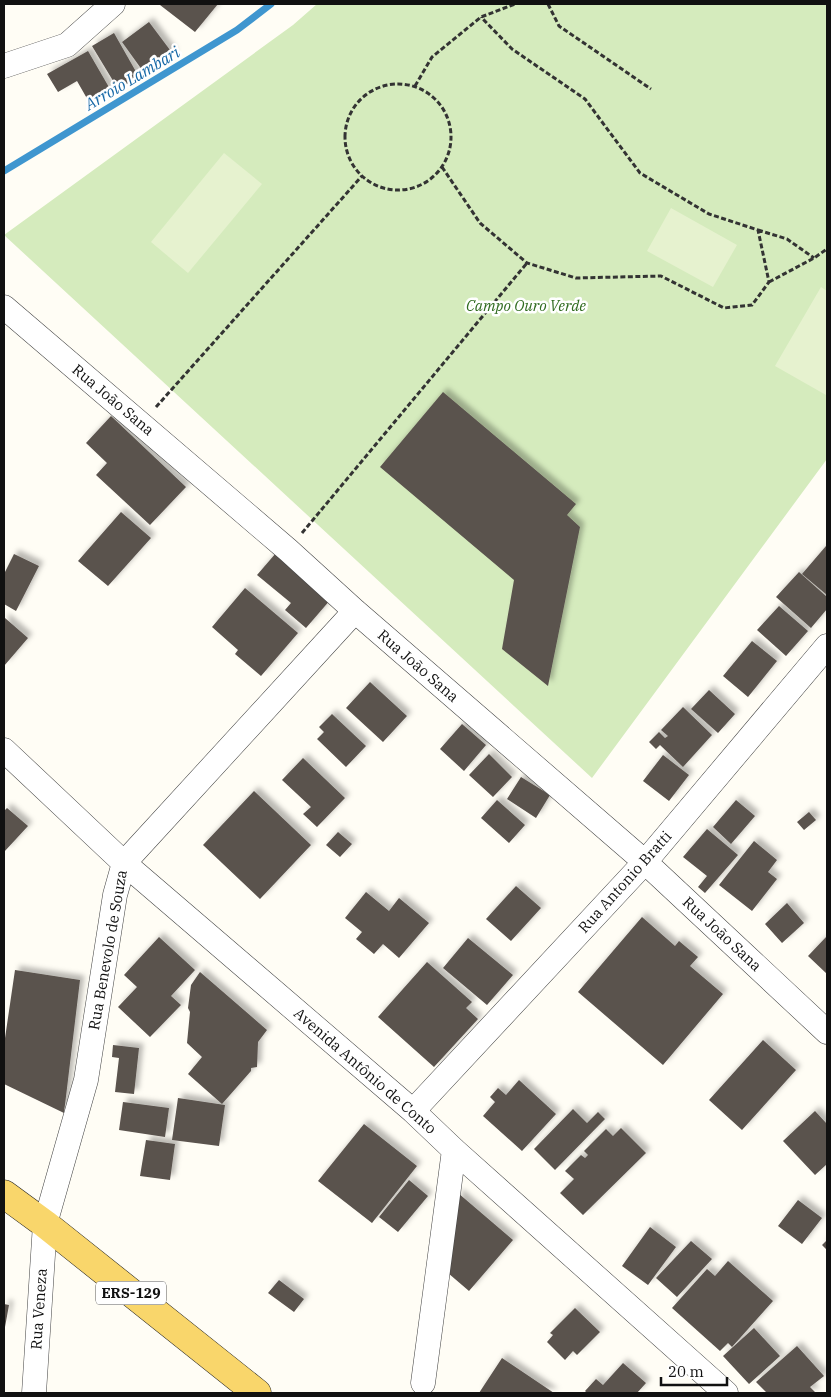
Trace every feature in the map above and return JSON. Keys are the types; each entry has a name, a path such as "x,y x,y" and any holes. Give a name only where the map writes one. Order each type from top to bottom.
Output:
{"main road":[{"name":"ERS-129","path":"4,1194 45,1224 257,1393"}],"street":[{"path":"4,66 67,45 109,6"},
{"name":"Rua João Sana","path":"4,306 288,550 355,611 645,862 827,1032"},
{"name":"Rua Benevolo de Souza","path":"45,1224 86,1080 115,895 124,863 355,611"},
{"name":"Rua Antonio Bratti","path":"413,1111 645,862 827,646"},
{"name":"Avenida Antônio de Conto","path":"4,750 124,863 413,1111 454,1150 726,1393"},
{"path":"423,1383 454,1150"},
{"name":"Rua Veneza","path":"34,1393 45,1224"}],"path":[{"path":"415,86 432,57 480,17 515,4"},
{"path":"548,4 559,26 651,89"},
{"path":"480,17 512,49 585,99 640,173 709,214 787,239 814,258"},
{"path":"397,83 415,86 430,94 441,105 449,120 452,136 449,152 442,167 429,180 413,188 395,190 378,186 362,176 351,162 346,145 346,127 352,110 364,96 379,87 397,83"},
{"path":"442,167 480,223 527,263 576,278 661,276 724,308 752,305 769,282 827,249"},
{"path":"141,424 362,176"},
{"path":"758,230 769,282"},
{"path":"288,550 527,263"}],"green space":[{"name":"Campo Ouro Verde","path":"317,4 827,4 827,459 592,778 4,235 293,25"},
{"path":"224,153 262,184 188,273 151,242"},
{"path":"671,208 737,245 713,287 647,251"},
{"path":"821,287 827,291 826,395 775,366"}],"building":[{"path":"161,4 218,4 195,32"},
{"path":"149,22 173,54 145,74 122,42"},
{"path":"114,33 139,77 118,89 92,46"},
{"path":"88,51 110,89 89,102 77,81 58,92 47,74"},
{"path":"443,392 576,504 567,515 580,527 548,686 502,649 514,580 380,467"},
{"path":"111,416 186,487 150,525 96,475 107,463 86,443"},
{"path":"121,512 151,538 108,586 78,561"},
{"path":"827,547 827,595 802,574"},
{"path":"276,553 331,599 306,628 285,610 291,603 257,575"},
{"path":"14,554 39,566 16,611 4,604 4,574"},
{"path":"799,572 827,597 827,609 811,628 776,597"},
{"path":"245,588 298,633 261,676 235,654 238,650 212,627"},
{"path":"779,606 808,631 786,656 757,630"},
{"path":"4,619 28,638 4,666"},
{"path":"752,641 777,661 748,697 723,676"},
{"path":"370,682 407,716 383,742 346,708"},
{"path":"709,690 735,714 718,733 691,709"},
{"path":"683,707 712,735 683,767 660,745 656,749 649,742 659,732 665,738 668,736 661,730"},
{"path":"332,714 366,746 346,767 317,739 324,732 319,727"},
{"path":"462,724 486,745 464,771 440,749"},
{"path":"489,754 512,777 493,797 469,775"},
{"path":"663,755 689,775 669,801 643,781"},
{"path":"303,758 345,798 317,827 303,814 311,807 282,780"},
{"path":"521,777 550,795 536,818 507,799"},
{"path":"254,791 311,845 260,899 203,845"},
{"path":"497,800 525,825 509,843 481,818"},
{"path":"736,800 755,816 731,844 713,827"},
{"path":"7,808 28,826 4,852 4,811"},
{"path":"809,812 816,820 804,830 797,822"},
{"path":"707,829 738,855 705,893 698,887 707,876 683,857"},
{"path":"338,832 352,844 340,857 326,845"},
{"path":"754,841 777,860 768,872 777,879 752,911 719,885"},
{"path":"516,886 541,908 511,941 486,919"},
{"path":"366,892 389,911 399,898 429,923 399,958 383,944 374,954 356,939 362,932 345,918"},
{"path":"787,903 804,923 782,943 765,924"},
{"path":"642,917 675,946 679,941 698,957 690,966 723,994 663,1065 578,992"},
{"path":"827,936 827,974 808,956"},
{"path":"159,937 195,970 171,996 181,1005 150,1037 118,1007 137,987 124,975"},
{"path":"468,938 513,975 487,1005 443,968"},
{"path":"427,962 472,1002 466,1008 478,1019 434,1067 378,1017"},
{"path":"15,970 80,980 64,1113 4,1084 4,1045"},
{"path":"200,972 267,1030 258,1042 257,1067 251,1068 251,1071 222,1104 188,1074 202,1057 187,1043 191,985"},
{"path":"763,1040 796,1070 742,1130 709,1100"},
{"path":"113,1045 139,1048 134,1094 115,1092 119,1058 112,1057"},
{"path":"519,1080 556,1114 522,1151 483,1116 495,1102 490,1097 498,1088 506,1095"},
{"path":"178,1098 225,1105 219,1146 172,1140"},
{"path":"123,1102 169,1108 165,1137 119,1130"},
{"path":"573,1109 587,1123 598,1112 605,1119 555,1170 534,1149"},
{"path":"815,1111 827,1124 827,1164 815,1175 783,1141"},
{"path":"364,1124 417,1166 372,1223 318,1181"},
{"path":"621,1128 646,1153 583,1215 560,1193 574,1179 565,1171 581,1155 585,1158 588,1155 584,1151 606,1129 613,1136"},
{"path":"146,1140 175,1144 170,1180 140,1176"},
{"path":"409,1180 428,1196 398,1232 379,1217"},
{"path":"458,1193 513,1240 469,1291 448,1273"},
{"path":"798,1200 822,1218 802,1244 778,1226"},
{"path":"650,1227 676,1247 648,1285 622,1266"},
{"path":"827,1240 827,1250 822,1245"},
{"path":"691,1241 712,1259 677,1297 656,1278"},
{"path":"728,1261 773,1301 732,1347 728,1343 720,1351 672,1308 707,1269 715,1276"},
{"path":"279,1280 304,1299 294,1312 268,1293"},
{"path":"4,1304 9,1305 5,1327 4,1327"},
{"path":"575,1308 600,1332 577,1355 573,1351 565,1360 547,1342 553,1335 550,1333"},
{"path":"754,1328 780,1356 749,1384 723,1356"},
{"path":"797,1346 824,1376 810,1387 816,1393 767,1393 756,1382"},
{"path":"502,1358 554,1393 479,1393"},
{"path":"623,1363 646,1383 637,1393 587,1393 585,1391 596,1379 603,1385"}],"waterway":[{"name":"Arroio Lambari","path":"4,171 237,30 271,4"}]}
